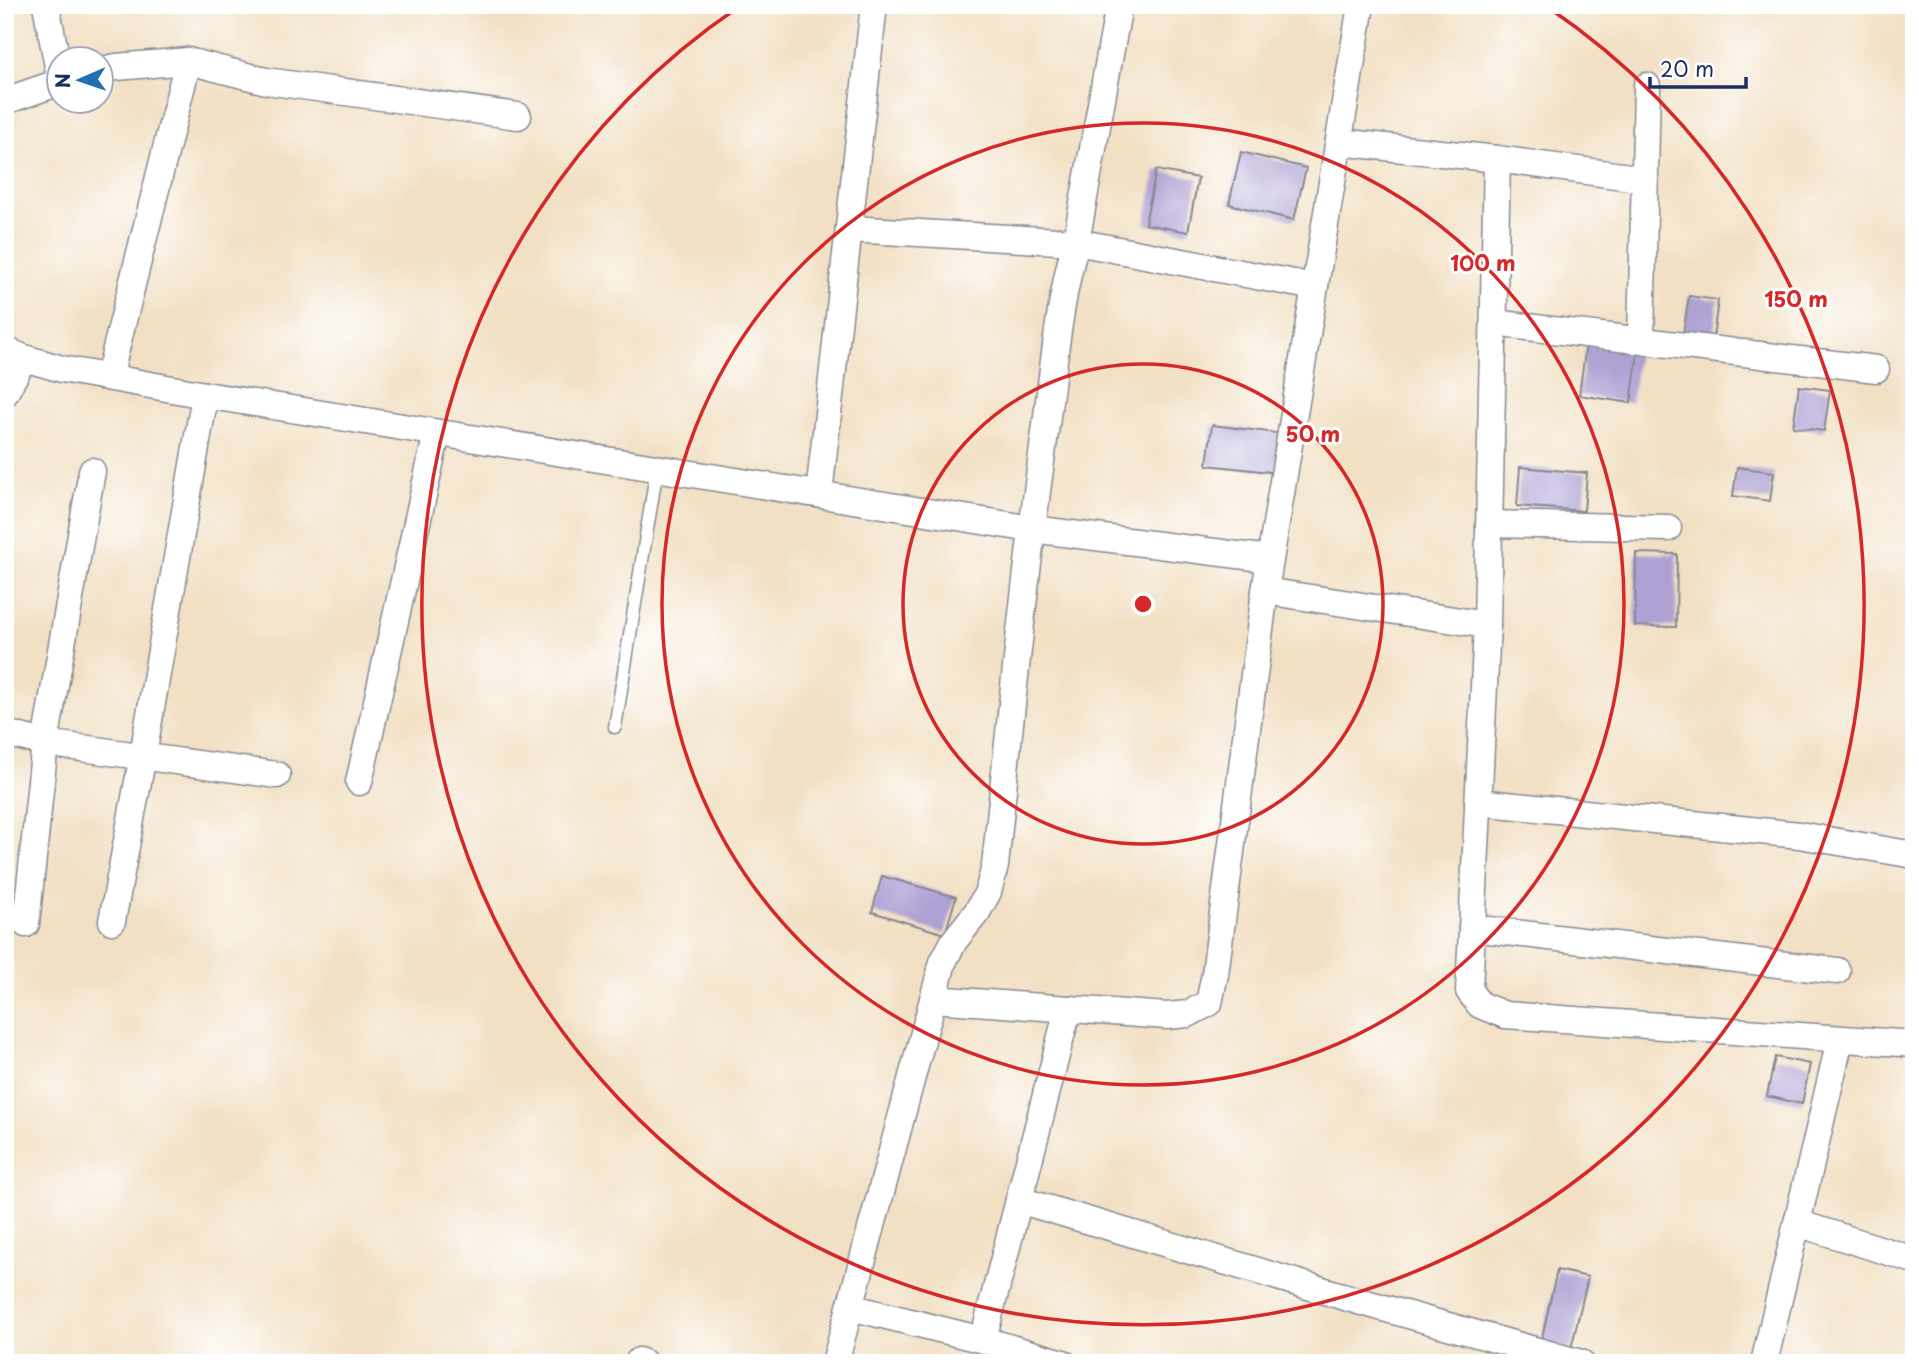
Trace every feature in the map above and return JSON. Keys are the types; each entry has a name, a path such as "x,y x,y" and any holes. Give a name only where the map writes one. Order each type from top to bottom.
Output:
{"street":[{"path":"46,5 54,46"},
{"path":"819,494 874,5"},
{"path":"835,1363 943,962 954,941 977,912 988,892 995,866 1032,529 1061,311 1119,5"},
{"path":"933,999 1167,1016 1188,1014 1209,1003 1265,591 1362,5"},
{"path":"116,67 188,61 266,81 518,116"},
{"path":"109,377 188,61"},
{"path":"1641,340 1647,86"},
{"path":"5,101 46,87"},
{"path":"1339,142 1645,179"},
{"path":"1497,159 1487,625 1469,991 1480,1005 1505,1015 1914,1044"},
{"path":"849,229 1076,242 1315,287"},
{"path":"1494,323 1876,369"},
{"path":"5,393 15,354 62,369 437,433 1032,529 1270,559"},
{"path":"112,921 205,395"},
{"path":"359,782 437,433"},
{"path":"26,924 45,743 92,471"},
{"path":"1489,524 1668,528"},
{"path":"1265,591 1487,625"},
{"path":"5,733 45,743 277,775"},
{"path":"1478,802 1799,835 1914,855"},
{"path":"1472,928 1838,971"},
{"path":"983,1340 1068,1009"},
{"path":"1764,1363 1840,1040"},
{"path":"1019,1200 1568,1361"},
{"path":"1797,1223 1914,1259"},
{"path":"850,1307 1063,1363"}],"lane":[{"path":"615,727 657,468"}],"building":[{"path":"1241,152 1306,168 1294,220 1229,204"},
{"path":"1156,170 1198,178 1188,232 1145,224"},
{"path":"1689,296 1718,300 1712,346 1682,341"},
{"path":"1586,345 1638,352 1631,403 1579,395"},
{"path":"1799,386 1830,390 1824,431 1793,427"},
{"path":"1212,425 1284,434 1279,473 1207,465"},
{"path":"1520,467 1587,473 1584,511 1517,506"},
{"path":"1737,467 1774,472 1770,501 1733,496"},
{"path":"1636,553 1677,554 1676,627 1635,626"},
{"path":"882,876 956,897 945,934 872,912"},
{"path":"1775,1057 1810,1064 1802,1104 1767,1096"},
{"path":"1557,1270 1588,1277 1571,1349 1541,1342"}]}
